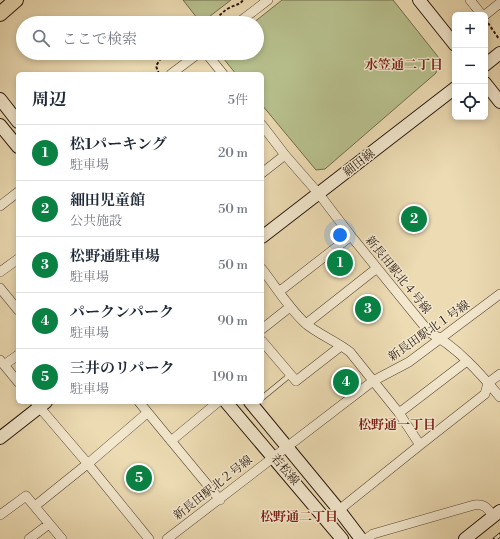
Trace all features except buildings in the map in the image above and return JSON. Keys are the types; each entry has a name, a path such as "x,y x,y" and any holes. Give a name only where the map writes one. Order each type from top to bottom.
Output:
{"main road":[{"path":"0,14 16,0"}],"street":[{"path":"247,16 268,0"},
{"path":"419,0 452,41"},
{"path":"470,0 480,12"},
{"path":"487,12 500,3"},
{"path":"488,63 500,53"},
{"path":"175,72 190,60"},
{"path":"212,60 221,72"},
{"path":"486,84 500,102"},
{"name":"細田線","path":"264,236 320,194 452,90"},
{"path":"0,99 16,119"},
{"path":"0,125 16,145"},
{"name":"新長田駅北４号線","path":"264,128 320,194 351,236 429,332 442,339 467,361 500,397"},
{"path":"264,172 286,155"},
{"path":"0,206 16,194"},
{"path":"280,291 351,236"},
{"path":"0,272 16,260"},
{"path":"306,324 377,268"},
{"path":"264,271 280,291 290,307 306,324 350,352 399,413 420,445"},
{"path":"0,288 16,308"},
{"name":"新長田駅北１号線","path":"274,457 286,446 373,381 409,362 442,339 500,294"},
{"path":"264,327 290,307"},
{"path":"264,343 296,381 341,346"},
{"path":"16,356 2,362 16,380"},
{"path":"399,413 467,361"},
{"path":"339,510 485,394 488,383 500,374"},
{"path":"0,438 40,404 149,539"},
{"path":"140,404 220,500"},
{"path":"171,440 216,404"},
{"name":"若松線","path":"228,404 342,539"},
{"name":"若松線","path":"257,404 286,446 339,510 360,539"},
{"path":"35,506 88,464 147,413"},
{"name":"新長田駅北２号線","path":"167,539 220,500 274,457"},
{"path":"0,515 26,496 62,539"},
{"path":"366,539 373,534 474,505 481,504 497,514 465,539"},
{"path":"29,539 49,524"}],"lane":[{"path":"264,396 290,375"}],"path":[{"path":"217,16 231,7 241,3 243,0"},
{"path":"488,23 499,39"},
{"path":"158,72 156,66 160,60"}],"green space":[{"path":"183,0 231,0 210,16 196,16"},
{"path":"282,0 393,0 439,58 436,73 325,169 316,170 264,107 264,72 234,72 225,60 264,60 264,16 262,16"}],"railway":[{"path":"495,539 500,535"}],"place":[{"name":"細田児童館","path":"414,219"},
{"name":"松1パーキング","path":"340,263"},
{"name":"松野通駐車場","path":"368,309"},
{"name":"パークンパーク","path":"346,382"},
{"name":"三井のリパーク","path":"139,478"}],"district":[{"name":"水笠通二丁目","path":"404,65"},
{"name":"松野通一丁目","path":"397,425"},
{"name":"松野通二丁目","path":"299,517"}]}
